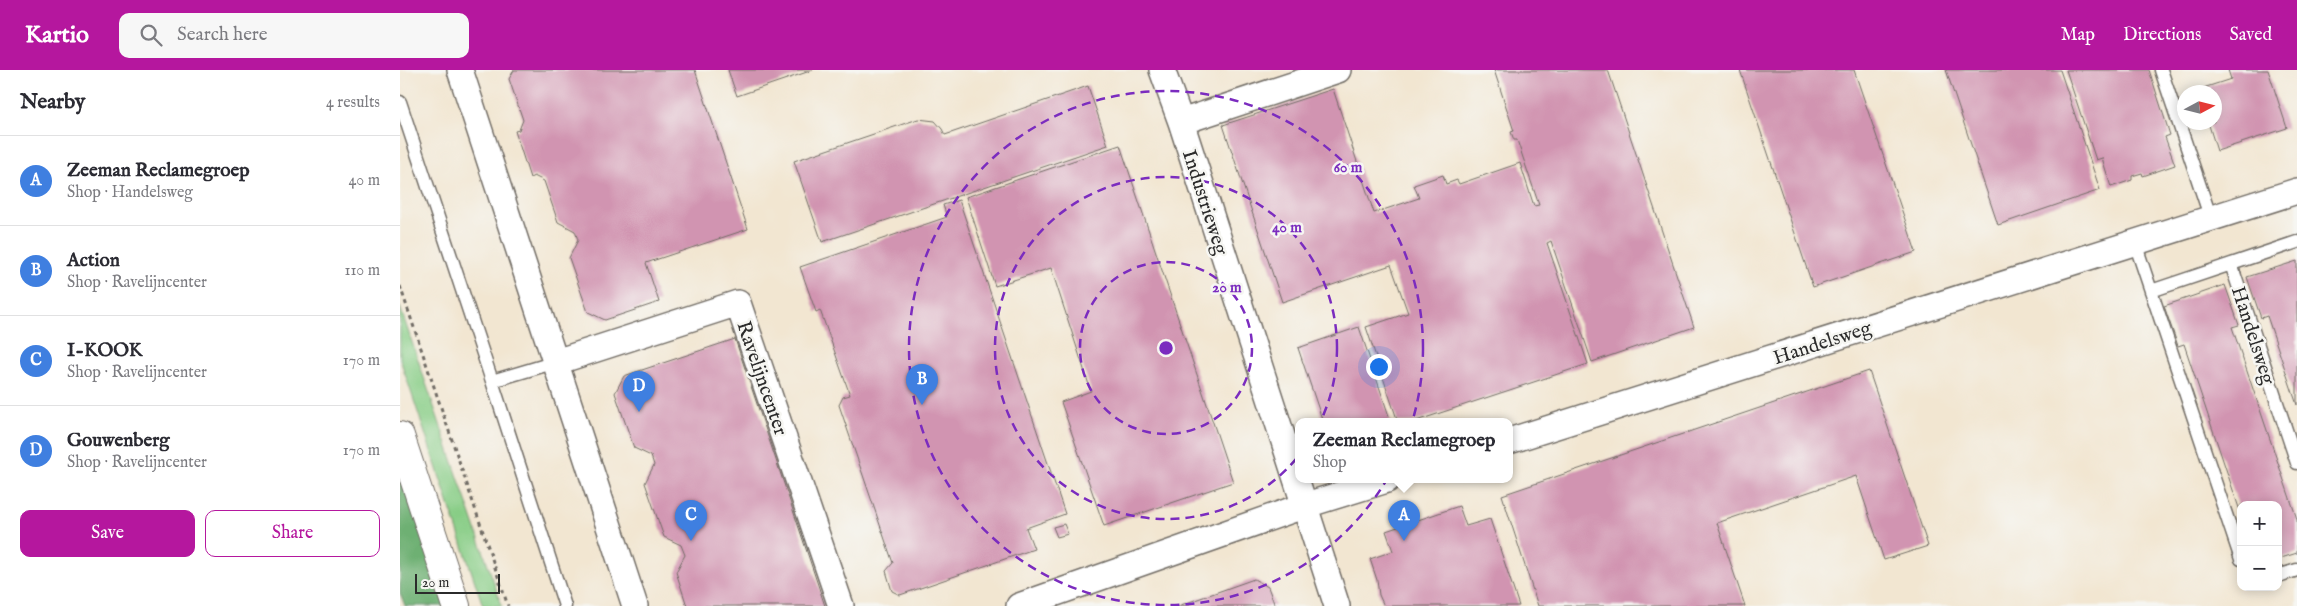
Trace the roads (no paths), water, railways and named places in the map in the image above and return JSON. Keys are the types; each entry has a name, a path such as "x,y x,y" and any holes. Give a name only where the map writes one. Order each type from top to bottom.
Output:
{"main road":[{"path":"400,436 456,606"}],"street":[{"path":"460,70 635,606"},
{"name":"Industrieweg","path":"1162,70 1181,122 1295,481"},
{"path":"1181,122 1338,70"},
{"name":"Handelsweg","path":"1513,440 2297,192"},
{"name":"Ravelijncenter","path":"556,362 738,303 841,606"},
{"name":"Industrieweg","path":"1296,483 1337,606"},
{"path":"1019,606 1303,506 1377,483"}],"lane":[{"path":"2161,70 2211,218"},
{"path":"400,102 565,606"},
{"name":"Handelsweg","path":"2151,291 2297,242"},
{"path":"2135,243 2237,547"},
{"name":"Handelsweg","path":"2231,264 2297,462"},
{"path":"492,381 556,362"},
{"path":"2282,575 2297,570"}],"place":[{"name":"Action","path":"922,405"},
{"name":"Gouwenberg","path":"639,412"},
{"name":"I-KOOK","path":"691,541"},
{"name":"Zeeman Reclamegroep","path":"1404,541"}]}
